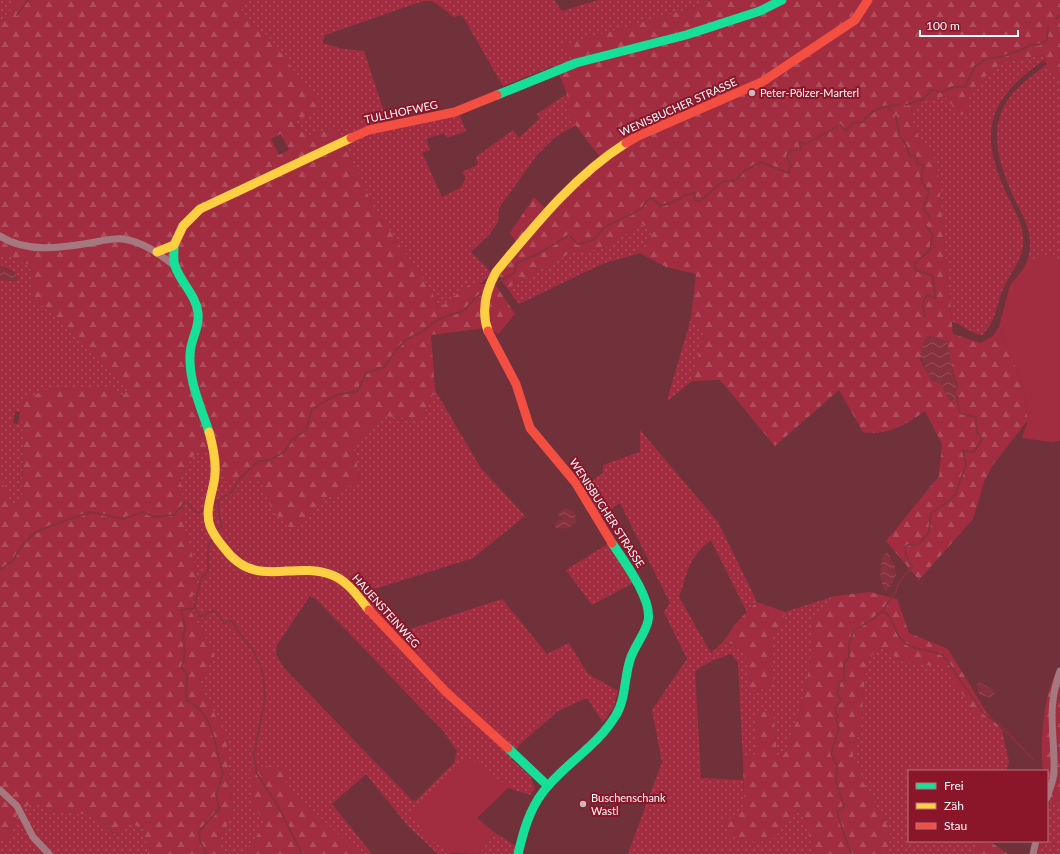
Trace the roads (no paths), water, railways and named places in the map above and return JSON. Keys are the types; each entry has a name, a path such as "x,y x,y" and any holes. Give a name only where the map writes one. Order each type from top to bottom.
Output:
{"street":[{"name":"TULLHOFWEG","path":"174,245 183,226 200,209 369,130 456,112 576,63 686,35 760,11 782,0"},
{"name":"WENISBUCHER STRASSE","path":"518,854 530,814 548,786 575,761 616,715 631,658 648,624 650,615 645,598 636,581 575,482 567,470 535,434 527,421 516,384 485,324 484,311 491,281 545,212 606,156 644,134 762,82 850,24 855,20 868,0"},
{"path":"0,236 16,244 36,247 67,247 111,239 123,239 141,244 157,252 174,245"},
{"name":"HAUENSTEINWEG","path":"174,245 175,266"},
{"name":"HAUENSTEINWEG","path":"157,252 175,266 193,297 197,310 199,323 190,354 196,396 212,440 216,469 210,499 209,521 213,530 233,558 244,568 259,570 320,571 337,576 345,582 388,631 446,692 514,753 548,786"},
{"path":"1048,794 1054,773 1051,710 1054,689 1060,671"},
{"path":"0,790 17,806 33,837 49,854"},
{"path":"1033,854 1036,842"}],"water":[{"path":"0,265 19,277 18,281 0,280"},
{"path":"928,335 946,341 948,346 957,386 955,398 951,402 940,383 932,381 921,358 921,348"},
{"path":"565,508 575,512 576,523 567,528 556,528 555,525 557,521 564,519 559,516 558,513"},
{"path":"888,553 894,564 896,573 894,581 886,591 882,585 880,572 884,554"},
{"path":"980,683 994,690 994,694 990,697 980,695 977,689 977,684"}],"waterway":[{"path":"17,15 28,0"},
{"path":"1056,19 1060,16"},
{"path":"906,105 923,99 932,90 942,92 953,87 965,87 975,66 987,59 1004,56 1024,49 1031,44 1038,45 1047,40 1048,26"},
{"path":"493,285 514,273 517,263 540,253 569,235 578,244 593,240 606,226 634,213 643,207 646,201 652,198 661,206 681,199 684,195 694,193 695,200 700,201 722,182 736,180 744,171 761,162 788,173 791,166 787,156 791,150 799,150 801,148 800,142 806,144 840,125 846,131 853,123 863,122 870,114 878,109 899,105"},
{"path":"886,106 892,111"},
{"path":"896,116 899,135 905,143 910,156 915,155 917,164 924,166 921,177 924,186 929,192 923,208 930,217"},
{"path":"925,316 923,310 925,298 927,295 935,298 933,276 916,270 914,264 930,250 933,235 926,226"},
{"path":"213,503 232,492 239,479 259,461 270,460 284,452 292,440 306,430 312,409 336,395 358,391 366,373 384,367 397,349 407,339 420,333 439,319 465,310 474,299 485,291"},
{"path":"952,373 957,383 957,389"},
{"path":"851,854 838,816 838,810 844,806 836,782 837,765 831,754 839,728 836,719 838,716 834,709 841,701 837,693 840,681 844,680 844,663 849,658 849,645 853,631 873,619 883,610 895,593 900,581 912,567 906,556 905,547 908,545 919,544 929,532 931,513 949,501 956,493 966,464 963,451 974,452 982,439 977,431 976,417 960,413 956,395"},
{"path":"217,530 222,526 219,515 218,501"},
{"path":"0,570 13,561 20,548 34,533 91,512 122,519 144,512 154,517 174,515 185,502 189,503 192,509 199,513 205,509"},
{"path":"207,854 200,842 199,832 219,809 216,794 223,773 208,722 203,713 196,706 186,700 187,675 182,667 185,654 183,636 185,628 181,610 194,608 201,579 208,571 208,549 212,537"},
{"path":"194,608 201,617 214,610 224,623 231,621 254,652 263,673 265,699 254,754 256,772 279,808 302,854"},
{"path":"883,611 889,616 898,635 905,643 915,648 932,651 943,655 983,713 1001,726 1034,760"}],"place":[{"name":"Peter-Pölzer-Marterl","path":"752,93"},
{"name":"Buschenschank Wastl","path":"583,804"}]}
